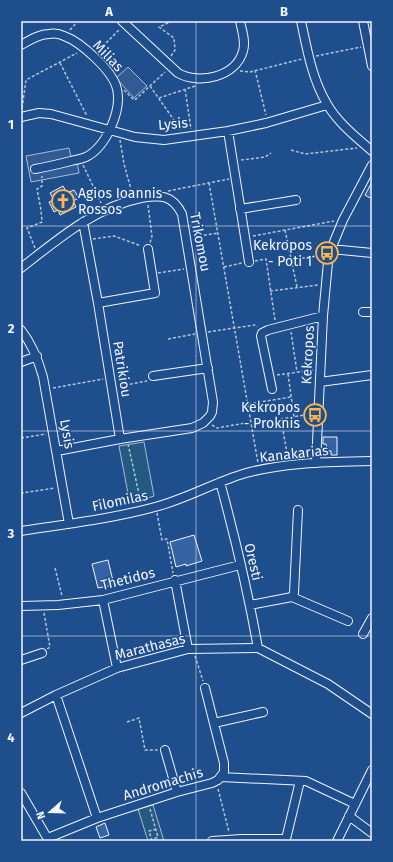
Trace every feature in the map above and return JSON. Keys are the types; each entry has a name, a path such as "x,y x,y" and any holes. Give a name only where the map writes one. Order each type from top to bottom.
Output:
{"street":[{"path":"123,22 169,65 182,75 191,78 199,78 224,73 232,68 239,60 244,50 244,40 240,21"},
{"path":"301,21 317,85 327,105 349,131 369,149"},
{"path":"363,21 372,66"},
{"name":"Milias","path":"21,45 37,36 44,34 57,34 64,36 84,49 108,70 116,84 118,94 115,131 95,150 85,158 39,169"},
{"name":"Lysis","path":"22,113 44,113 115,131 135,138 164,140 268,123 327,105"},
{"path":"228,130 249,262"},
{"name":"Kekropos","path":"316,463 323,316 330,251 343,220 372,165"},
{"path":"21,268 62,235 105,210 134,200 160,196"},
{"name":"Trikomou","path":"160,196 172,200 179,208 184,220 213,402 212,412 204,422"},
{"path":"240,209 296,200"},
{"name":"Patrikiou","path":"83,222 110,377 123,439"},
{"path":"98,303 155,293 148,249"},
{"path":"330,251 372,253"},
{"path":"363,312 372,312"},
{"path":"272,389 262,333 323,316"},
{"name":"Lysis","path":"21,330 30,342 37,356 46,390 69,524"},
{"path":"21,362 37,356"},
{"path":"153,376 208,368"},
{"path":"320,382 372,375"},
{"path":"57,451 192,428 204,422"},
{"name":"Kanakarias","path":"220,482 259,470 289,465 372,461"},
{"name":"Filomilas","path":"21,532 123,515 156,507 183,498 220,482"},
{"name":"Oresti","path":"220,482 250,605 258,648"},
{"path":"292,597 294,593 298,510"},
{"name":"Thetidos","path":"21,606 43,609 64,604 103,600 175,580 240,565"},
{"path":"175,580 190,649"},
{"path":"250,605 292,597 348,621"},
{"path":"103,600 117,668"},
{"path":"363,634 372,618"},
{"name":"Marathasas","path":"21,712 117,668 190,649 258,648 328,684 372,714"},
{"path":"21,660 42,653"},
{"name":"Andromachis","path":"49,839 97,818 219,779 225,768 205,688"},
{"path":"56,695 97,818"},
{"path":"214,723 264,712"},
{"path":"165,750 177,792"},
{"path":"337,841 372,770"},
{"path":"219,779 306,781 355,804"},
{"path":"212,841 286,839 300,781"},
{"path":"21,793 49,839"},
{"path":"349,816 372,833"}],"path":[{"path":"64,36 78,21"},
{"path":"116,84 123,88 134,100 150,86 169,65 175,50 174,38 159,27 172,21"},
{"path":"93,56 123,22"},
{"path":"232,68 244,71 255,70 310,57 368,46"},
{"path":"22,113 26,80 84,49"},
{"path":"60,62 91,125"},
{"path":"255,70 268,123"},
{"path":"159,98 196,85 199,78"},
{"path":"150,86 189,136"},
{"path":"185,89 189,136"},
{"path":"115,131 134,200"},
{"path":"291,150 305,154 369,149"},
{"path":"233,162 265,157 272,152"},
{"path":"80,159 105,210"},
{"path":"38,254 27,228 42,222 36,189 42,186 39,169"},
{"path":"160,196 170,190 235,178"},
{"path":"209,183 259,470"},
{"path":"87,240 114,236 148,249 152,236 147,197"},
{"path":"246,237 343,220"},
{"path":"285,230 297,287"},
{"path":"187,237 218,233"},
{"path":"291,260 330,251"},
{"path":"266,259 277,328"},
{"path":"152,274 192,268"},
{"path":"270,291 326,284"},
{"path":"290,324 297,372"},
{"path":"168,339 255,325 262,333"},
{"path":"269,377 320,368"},
{"path":"288,374 294,417"},
{"path":"112,387 151,380 153,376"},
{"path":"46,390 110,377"},
{"path":"248,404 291,396"},
{"path":"289,465 281,420 318,412"},
{"path":"204,422 216,428 251,422"},
{"path":"21,438 53,433"},
{"path":"123,439 142,510"},
{"path":"21,492 63,487"},
{"path":"156,507 162,540 167,540 175,580"},
{"path":"55,568 64,604"},
{"path":"42,653 49,644 43,609"},
{"path":"42,653 50,647 43,609"},
{"path":"190,649 205,688"},
{"path":"127,722 139,718 145,750 165,750"},
{"path":"219,779 231,840"},
{"path":"147,801 156,829 158,837 152,841 149,831 156,829"}],"shaded area":[{"path":"128,67 147,86 134,98 116,78"},
{"path":"69,148 71,157 76,156 79,173 31,182 26,156"},
{"path":"144,442 154,496 130,504 119,446"},
{"path":"153,805 164,841 148,841 138,809"}],"building":[{"path":"372,182 372,199 365,195"},
{"name":"Agios Ioannis Rossos","path":"63,186 67,193 74,190 79,198 73,201 76,207 60,215 58,210 54,212 49,202 54,200 50,193"},
{"path":"323,437 337,437 337,455 331,455 331,451 328,451 326,444 323,444"},
{"path":"194,535 202,561 186,566 186,564 176,567 170,542"},
{"path":"108,560 114,585 98,588 92,564"},
{"path":"105,823 109,835 100,838 96,827"}],"place":[{"name":"Agios Ioannis Rossos","path":"63,201"},
{"name":"Kekropos - Poti 1","path":"327,253"},
{"name":"Kekropos - Proknis","path":"315,415"}]}
